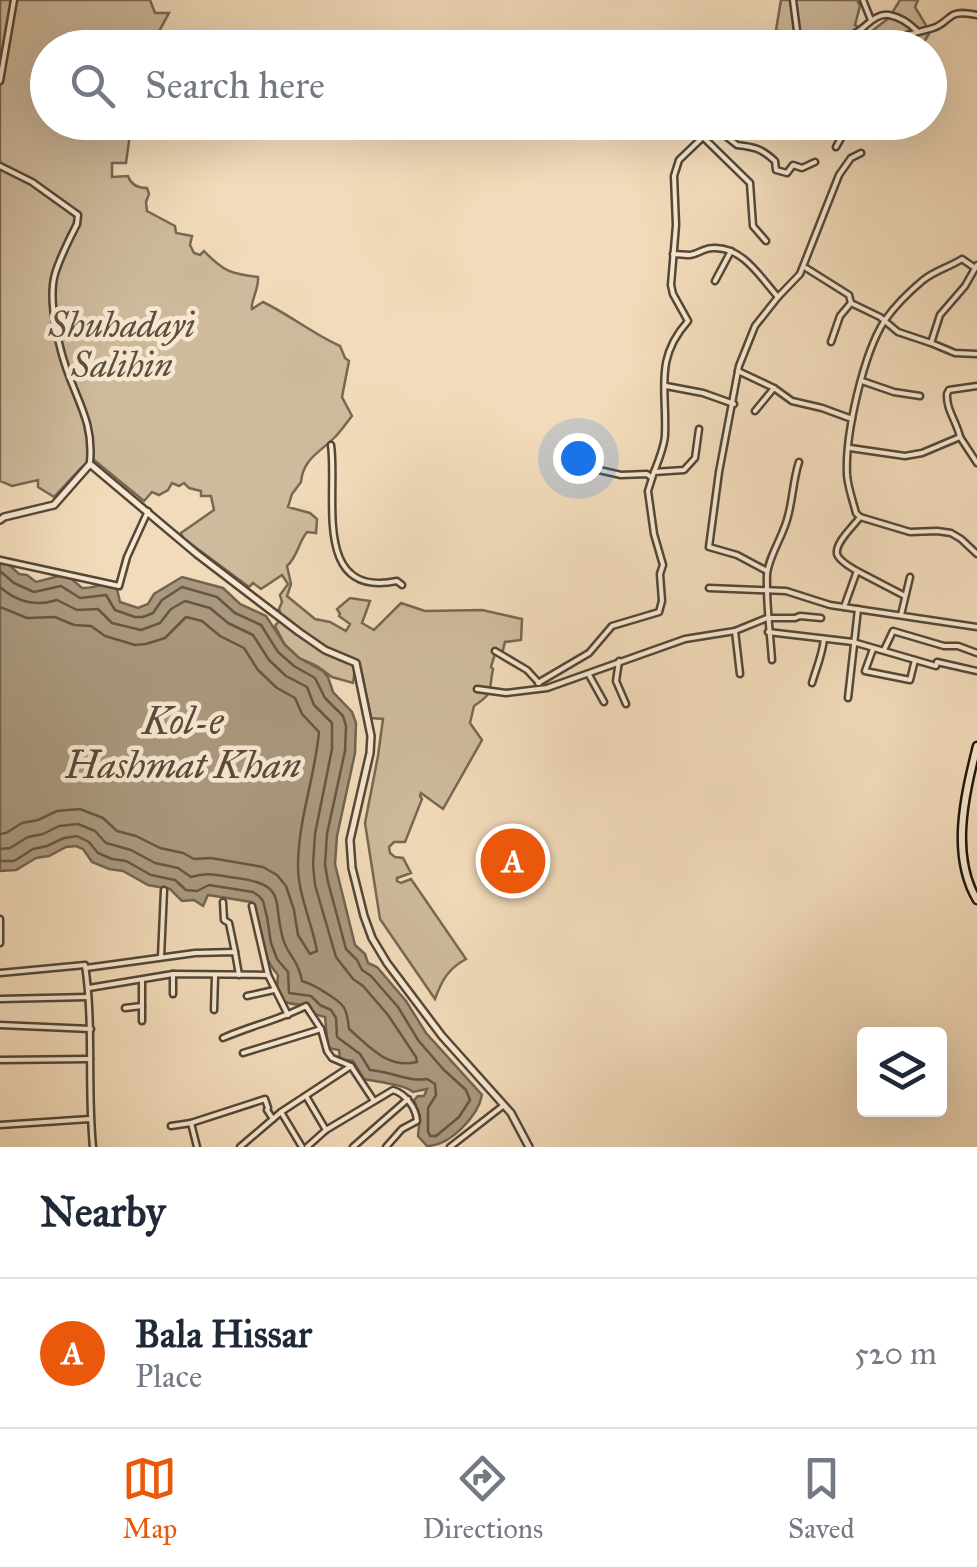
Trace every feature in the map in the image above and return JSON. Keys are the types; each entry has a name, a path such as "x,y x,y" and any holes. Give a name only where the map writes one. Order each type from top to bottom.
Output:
{"main road":[{"path":"977,746 964,815 964,867 977,900"}],"street":[{"path":"0,81 14,0"},
{"path":"793,0 797,30"},
{"path":"863,0 871,20"},
{"path":"923,30 959,13 977,16"},
{"path":"858,30 878,16 902,19 916,30"},
{"path":"538,683 588,653 612,626 659,612 662,565 648,491 665,435 665,360 688,321 671,285 676,225 674,176 679,160 701,140"},
{"path":"707,140 750,184 752,226 766,241"},
{"path":"731,140 737,145 763,150 775,161 776,170 787,172 793,165 802,168 816,162"},
{"path":"836,147 840,140"},
{"path":"767,571 738,555 709,546 738,371 755,326 804,267 839,175 851,158 861,153"},
{"path":"0,166 32,182 78,215 52,292 66,365 88,419 91,449 90,464 54,505 0,520"},
{"path":"673,254 692,255 707,248 731,251 758,273 778,297"},
{"path":"714,281 731,251"},
{"path":"931,344 940,315 966,286 976,266 962,259 947,269 932,272 884,322 861,381 852,419 848,477 860,516 910,532 950,533 977,554"},
{"path":"804,267 849,294 851,303"},
{"path":"851,303 906,336 956,353 977,354"},
{"path":"831,342 840,316 851,303"},
{"path":"738,371 792,401 852,419"},
{"path":"861,381 920,396"},
{"path":"664,386 734,404"},
{"path":"977,386 946,394 960,438 977,462"},
{"path":"755,411 774,388"},
{"path":"599,470 620,475 653,475 684,470 695,458 699,430"},
{"path":"850,448 906,456 960,438"},
{"path":"331,445 332,530 340,560 350,574 363,581 397,581 402,585"},
{"path":"772,660 767,571 782,538 799,462"},
{"path":"90,464 299,632 325,650 356,663 371,736 350,840 352,868 364,916 388,963 442,1036 504,1106 529,1147"},
{"path":"0,560 118,586 148,511"},
{"path":"860,516 838,550 841,560 905,596"},
{"path":"844,607 858,571"},
{"path":"901,615 910,577"},
{"path":"709,588 786,591 816,602 977,627"},
{"path":"848,698 858,608"},
{"path":"477,690 506,693 545,688 684,639 734,631 767,618 821,618"},
{"path":"734,631 740,674"},
{"path":"884,650 893,631 977,654"},
{"path":"768,632 853,642 936,666 937,662 977,672"},
{"path":"812,682 824,639"},
{"path":"874,647 865,671 910,680 916,660"},
{"path":"495,651 527,670 545,688"},
{"path":"618,662 616,681 626,704"},
{"path":"588,674 604,702"},
{"path":"968,882 977,880"},
{"path":"161,957 164,890"},
{"path":"223,902 238,975"},
{"path":"252,906 268,976 288,1015"},
{"path":"0,919 0,943"},
{"path":"86,968 236,952"},
{"path":"0,973 85,964 91,1029 92,1147"},
{"path":"87,988 173,974 268,976"},
{"path":"173,974 173,994"},
{"path":"214,1010 216,976"},
{"path":"142,978 142,1021"},
{"path":"247,996 274,990"},
{"path":"0,999 88,996"},
{"path":"125,1008 142,1006"},
{"path":"223,1038 306,1006 321,1029 332,1058 351,1066 374,1100"},
{"path":"0,1024 91,1029"},
{"path":"243,1053 321,1029"},
{"path":"0,1060 90,1059"},
{"path":"240,1147 281,1112 351,1066"},
{"path":"281,1112 305,1147 394,1090 408,1099 417,1121 402,1128 386,1147"},
{"path":"306,1096 326,1130"},
{"path":"171,1126 264,1099 273,1118"},
{"path":"353,1147 408,1099"},
{"path":"450,1147 504,1106"},
{"path":"0,1125 90,1119"},
{"path":"191,1123 197,1147"}],"green space":[{"name":"Shuhadayi Salihin","path":"0,0 150,0 155,13 169,13 160,30 30,30 30,140 129,140 126,163 112,163 112,177 128,176 135,185 147,188 147,211 175,226 176,233 192,236 190,245 194,253 200,255 204,251 228,270 258,277 252,309 263,302 273,307 340,346 349,361 342,397 352,416 309,461 288,507 317,519 316,533 307,532 287,566 291,584 287,596 315,619 346,631 350,624 339,616 337,609 350,598 370,601 362,623 374,630 401,603 425,611 482,610 522,619 521,640 505,642 503,650 495,654 489,691 474,706 470,723 482,740 443,809 421,793 405,842 394,842 389,847 395,857 403,858 411,873 397,881 411,879 466,959 446,976 435,999 380,919 365,823 383,719 371,718 361,669 355,669 353,683 332,677 285,645 275,626 282,617 280,595 288,584 282,575 261,589 253,583 249,587 183,538 181,533 214,510 211,496 201,496 201,491 184,483 172,483 168,490 159,495 152,492 144,501 93,459 54,497 38,487 38,480 12,486 0,481"},
{"path":"781,0 857,0 860,6 855,25 862,30 776,30"},
{"path":"900,0 918,0 915,7 929,30 873,30 889,18"}],"water":[{"name":"Kol-e Hashmat Khan","path":"0,561 36,582 67,575 82,588 112,586 117,589 120,602 138,608 182,577 223,588 240,604 266,616 285,645 328,677 333,692 352,712 356,723 355,753 335,864 355,945 482,1095 462,1128 445,1141 427,1146 418,1136 420,1116 414,1100 424,1096 427,1089 413,1092 364,1079 353,1061 340,1059 339,1050 328,1048 325,1017 314,1014 307,1005 282,1000 278,975 266,957 251,902 208,895 203,906 194,900 182,901 170,889 148,885 123,871 92,862 76,846 36,858 16,870 0,871"}],"place":[{"name":"Bala Hissar","path":"513,861"}]}
